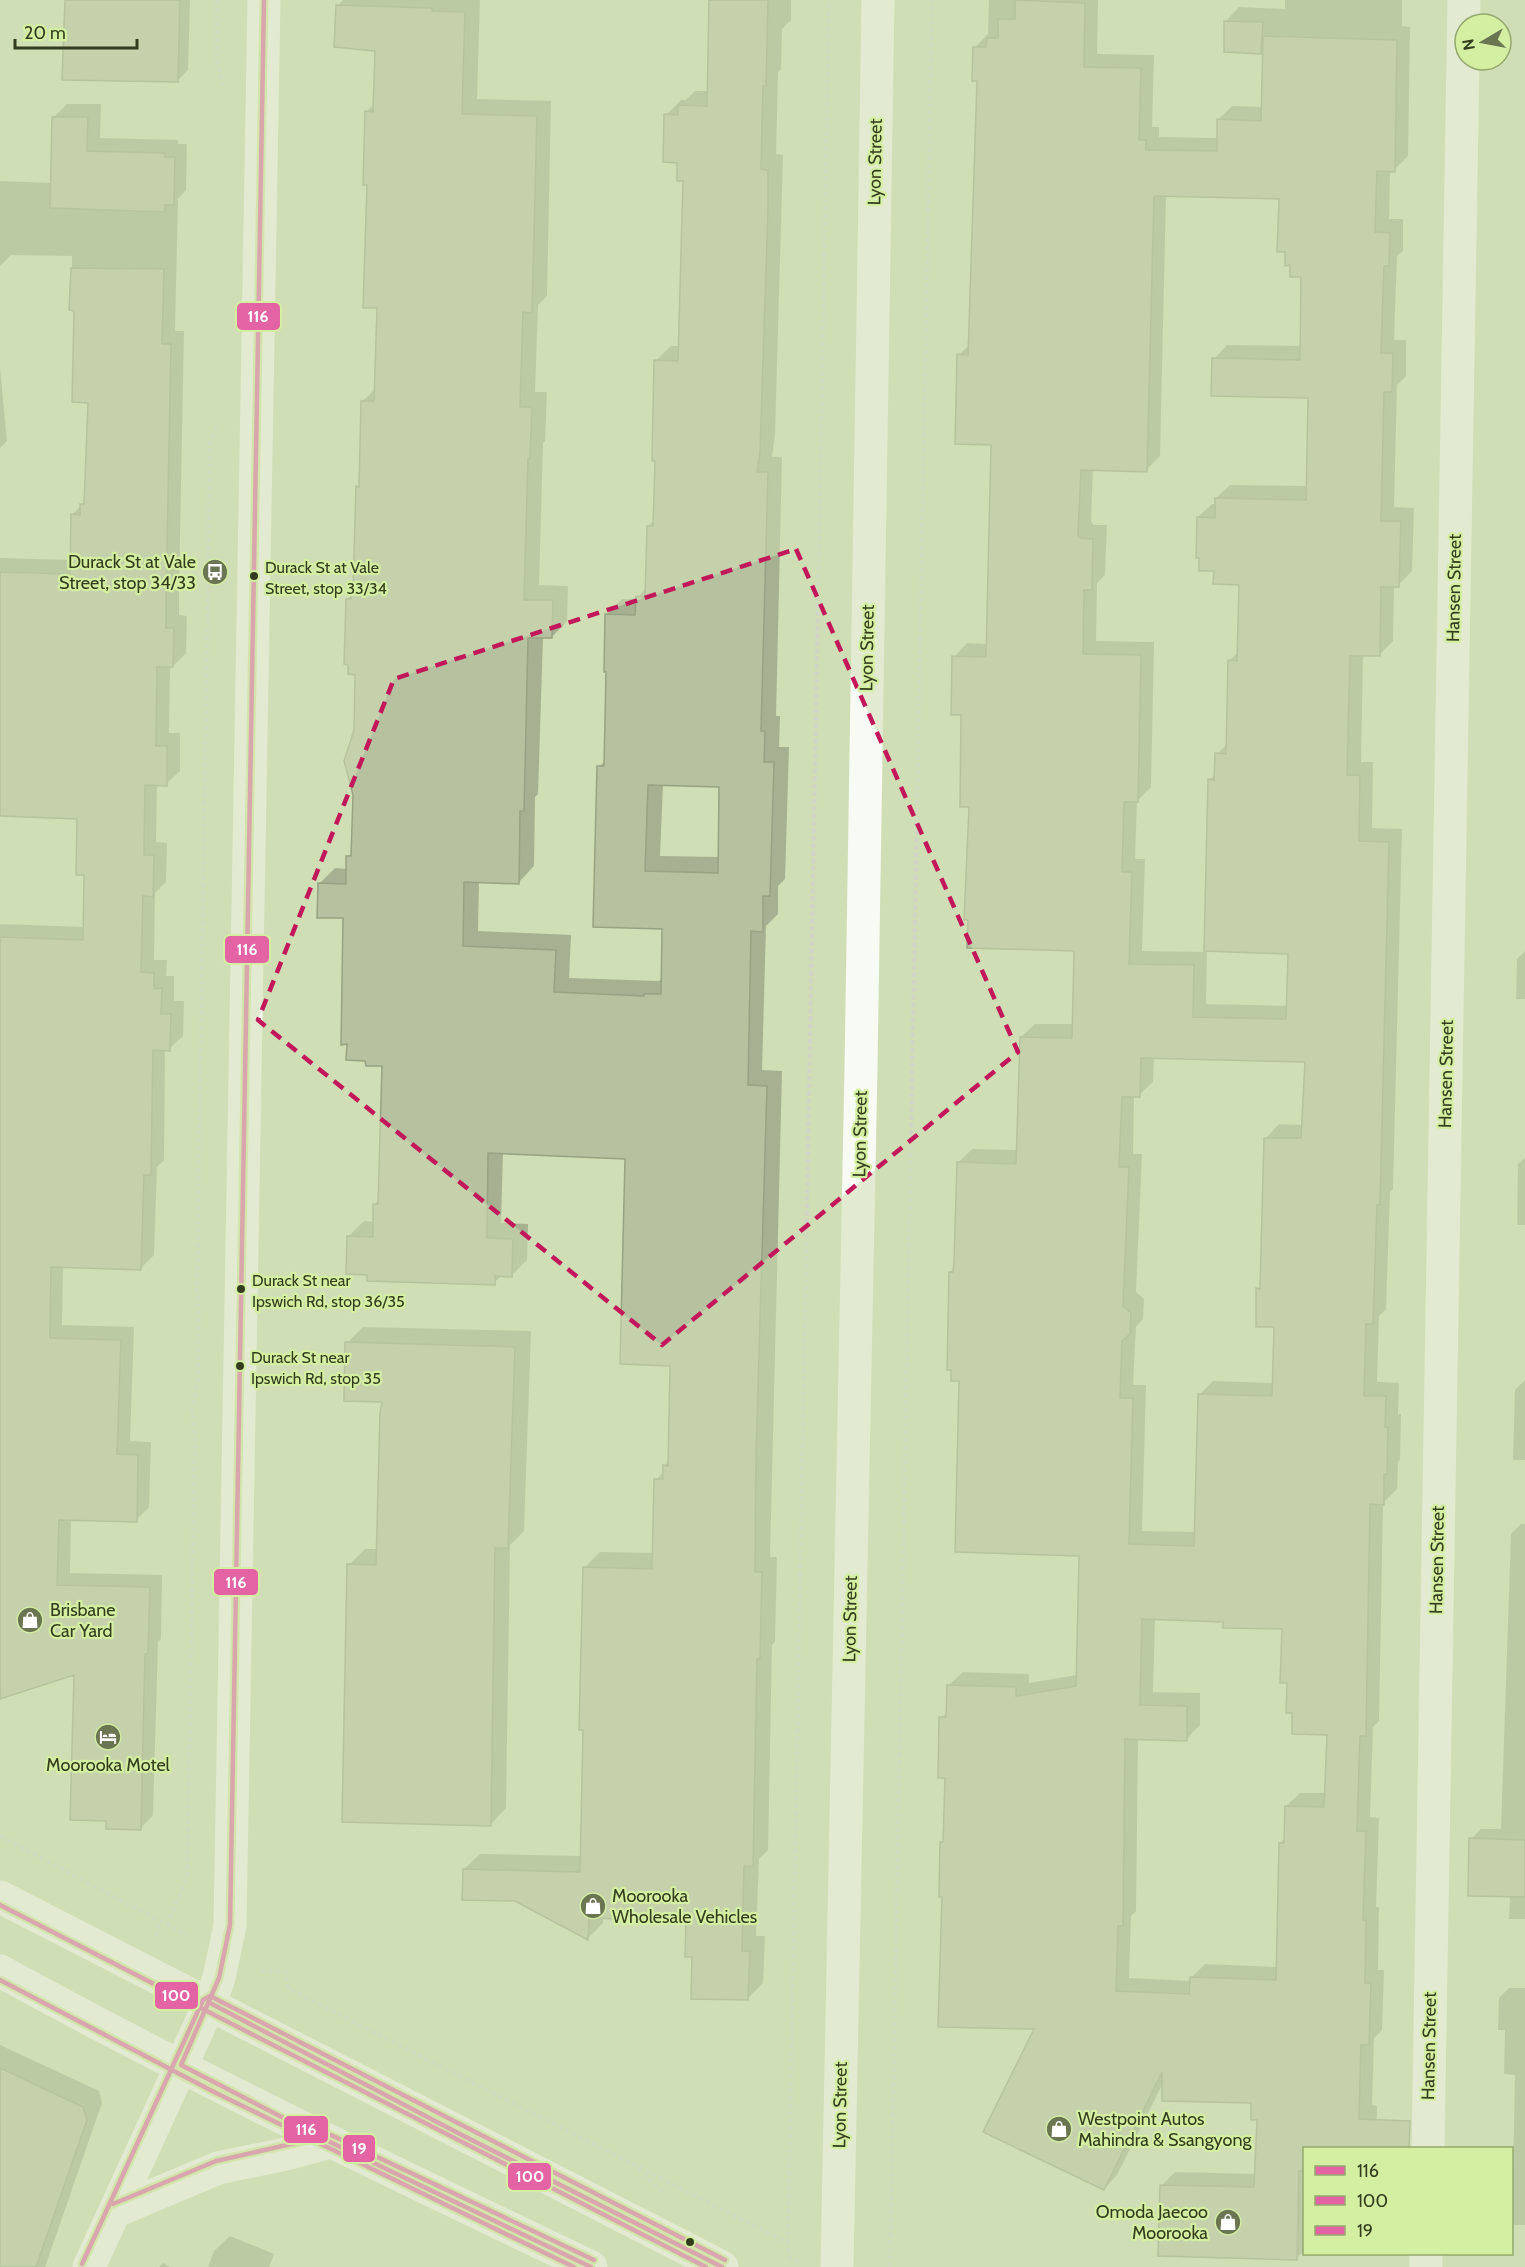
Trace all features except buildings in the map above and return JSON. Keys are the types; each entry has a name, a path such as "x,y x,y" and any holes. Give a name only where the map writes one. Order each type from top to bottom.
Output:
{"main road":[{"path":"89,2267 210,2003 219,1978 230,1925 264,0"},
{"name":"Lyon Street","path":"837,2267 861,1056 878,0"},
{"name":"Hansen Street","path":"1428,2147 1464,0"},
{"path":"0,1897 722,2267"},
{"path":"0,1971 85,2018 330,2142 591,2267"},
{"path":"116,2211 218,2168 330,2142"}],"path":[{"path":"217,0 217,63 224,92"},
{"path":"798,2262 790,2258 788,2243 829,0"},
{"path":"890,2267 932,0"},
{"path":"167,1925 187,1877 195,1433 192,1410 198,1378 197,1292 210,444 218,422"},
{"path":"0,1836 188,1936"},
{"path":"261,1971 285,1971 289,1989 788,2243"}],"highlighted area":[{"path":"796,549 1018,1052 662,1345 258,1020 394,679"}],"transit line":[{"name":"116","path":"264,0 230,1925 219,1978 181,2065 330,2142 591,2267"},
{"name":"100","path":"0,1905 706,2267"},
{"name":"100","path":"0,1980 216,2093 574,2267"},
{"name":"19","path":"82,2264 203,2000 210,1996 725,2260"},
{"name":"116","path":"210,2003 458,2133 722,2267"},
{"name":"19","path":"113,2204 216,2161 331,2135 594,2260"}],"place":[{"name":"Durack St at Vale Street, stop 34/33","path":"215,572"},
{"name":"Durack St at Vale Street, stop 33/34","path":"254,576"},
{"name":"Durack St near Ipswich Rd, stop 36/35","path":"241,1289"},
{"name":"Durack St near Ipswich Rd, stop 35","path":"240,1366"},
{"name":"Brisbane Car Yard","path":"30,1620"},
{"name":"Moorooka Motel","path":"108,1737"},
{"name":"Moorooka Wholesale Vehicles","path":"593,1906"},
{"name":"Westpoint Autos Mahindra & Ssangyong","path":"1059,2129"},
{"name":"Omoda Jaecoo Moorooka","path":"1228,2222"}]}
